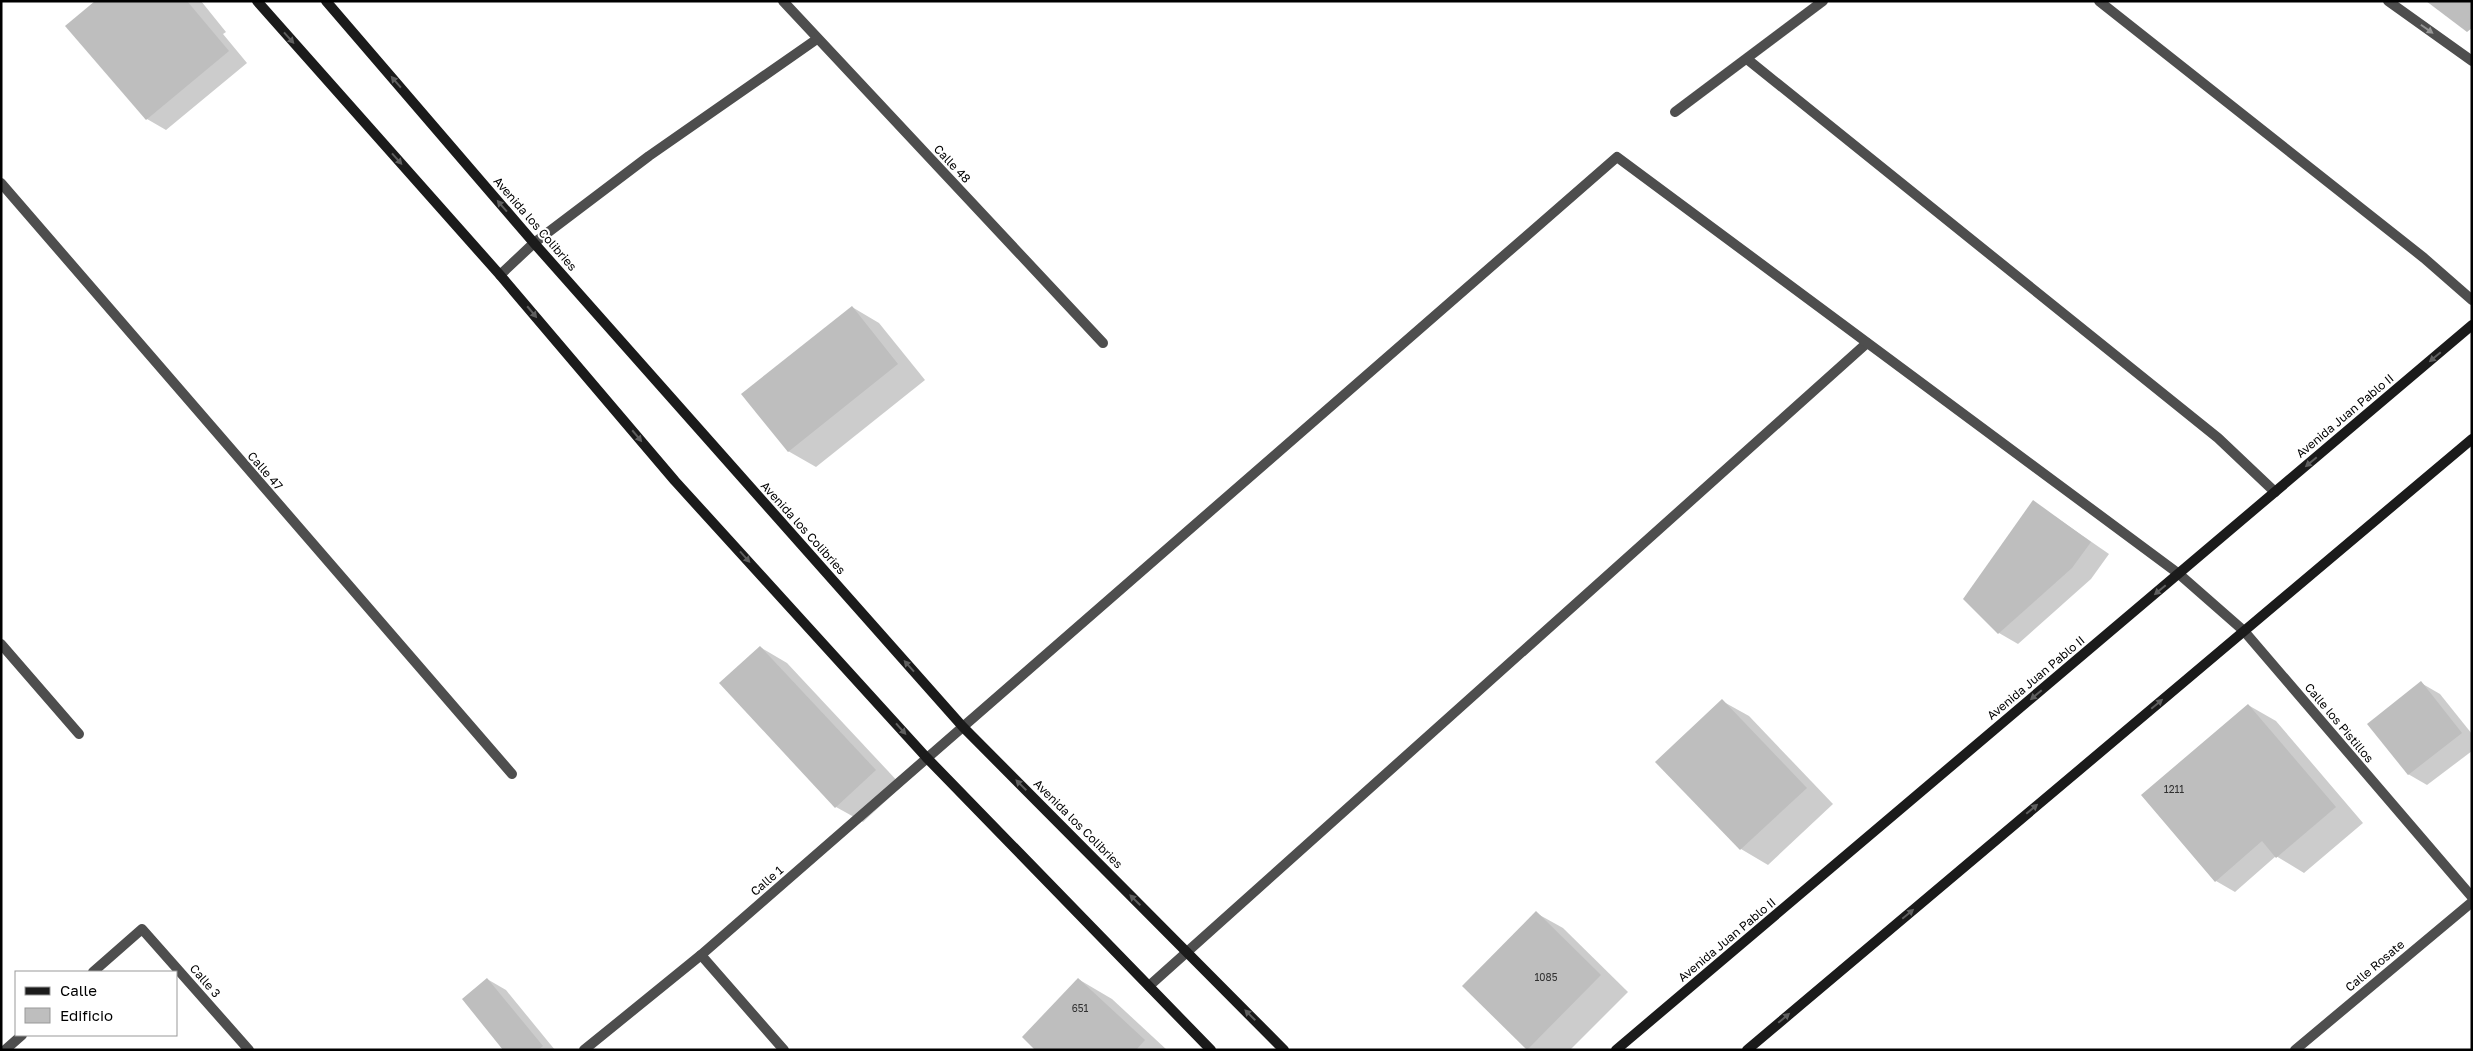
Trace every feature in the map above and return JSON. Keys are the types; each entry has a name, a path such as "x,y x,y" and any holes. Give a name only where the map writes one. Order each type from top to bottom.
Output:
{"street":[{"path":"256,1 500,275 676,482 926,757 1211,1050"},
{"name":"Avenida los Colibries","path":"326,1 534,243 964,727 1284,1050"},
{"name":"Calle 48","path":"783,1 1102,344"},
{"path":"1675,112 1823,1"},
{"path":"2099,1 2424,258 2472,300"},
{"path":"2388,1 2472,61"},
{"path":"500,275 534,243 650,156 817,39"},
{"path":"1747,59 2218,438 2274,492"},
{"name":"Calle 1","path":"584,1050 701,955 926,757 964,727 1617,158 1867,343"},
{"name":"Calle 47","path":"1,183 512,774"},
{"name":"Avenida Juan Pablo II","path":"1616,1050 2472,325"},
{"path":"1149,986 1867,343"},
{"name":"Calle los Pistillos","path":"1867,343 2179,574 2244,631 2472,898"},
{"path":"1747,1050 2472,439"},
{"path":"1,644 78,734"},
{"name":"Calle Rosate","path":"2295,1050 2472,902"},
{"name":"Calle 3","path":"94,971 142,929 249,1050"},
{"path":"701,955 784,1050"},
{"path":"6,1050 21,1036"}],"building":[{"path":"95,1 187,1 229,51 146,120 65,26"},
{"path":"2426,1 2472,1 2472,28 2467,32"},
{"path":"852,306 898,364 788,452 741,394"},
{"path":"2033,500 2091,542 2072,568 1998,634 1963,599"},
{"path":"760,646 876,770 835,808 719,683"},
{"path":"2421,681 2462,733 2408,775 2367,724"},
{"path":"1722,699 1807,788 1740,850 1655,762"},
{"path":"2248,704 2336,807 2276,858 2262,841 2215,882 2141,795"},
{"path":"1536,911 1601,975 1527,1050 1462,986"},
{"path":"487,978 543,1046 538,1050 503,1050 462,999"},
{"path":"1078,978 1145,1040 1136,1050 1035,1050 1022,1037"}]}
